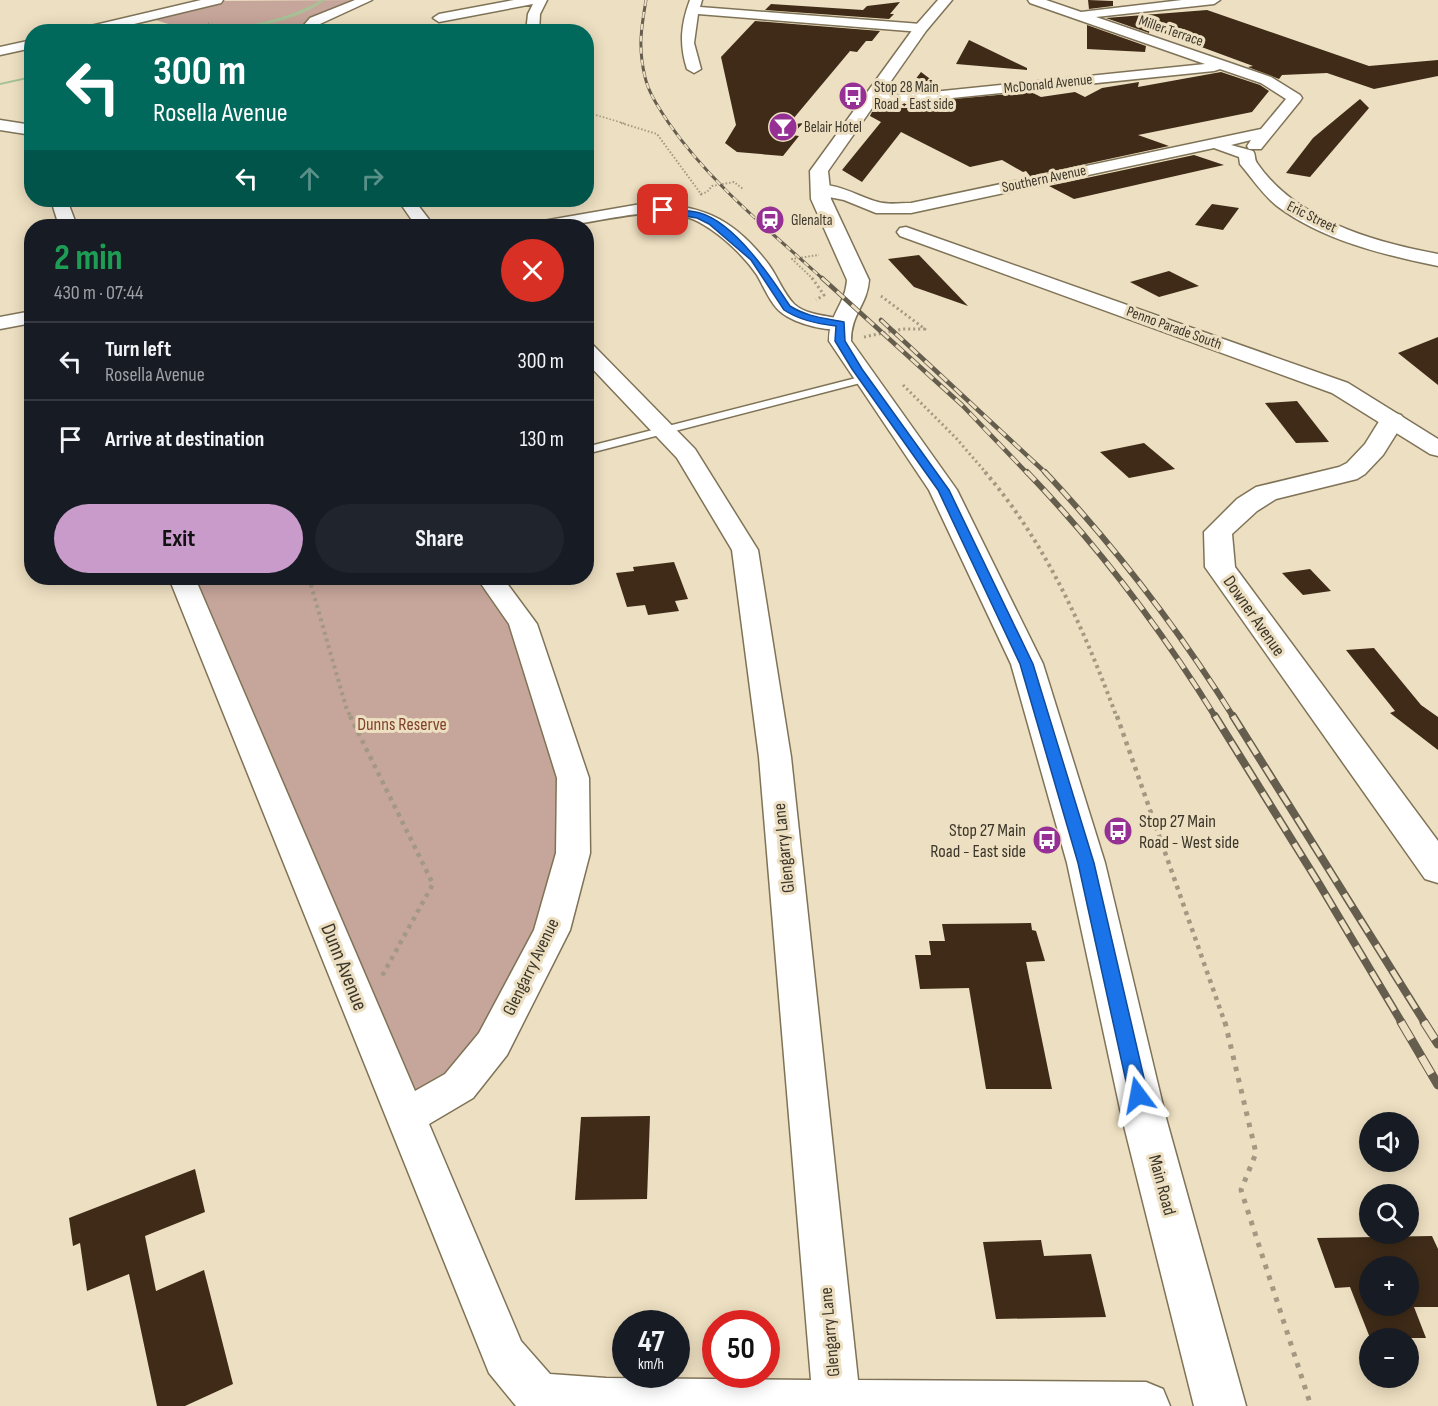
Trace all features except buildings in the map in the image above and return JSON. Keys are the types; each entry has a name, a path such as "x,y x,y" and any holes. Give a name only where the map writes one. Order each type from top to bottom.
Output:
{"main road":[{"path":"867,357 858,280 821,198 819,171 921,28 945,0"},
{"name":"Main Road","path":"867,357 943,490 1027,664 1086,863 1144,1118 1220,1406"},
{"name":"Downer Avenue","path":"1392,420 1368,460 1360,467 1266,493 1247,505 1218,532 1220,567 1438,869"}],"street":[{"path":"116,24 217,0"},
{"path":"312,24 366,0"},
{"path":"457,0 435,21 534,0"},
{"path":"533,24 534,14 541,0"},
{"name":"Miller Terrace","path":"1034,0 1266,80 1295,98 1268,132"},
{"path":"1077,16 1214,0"},
{"path":"694,69 687,49 694,5 921,28"},
{"path":"0,51 24,46"},
{"name":"McDonald Avenue","path":"872,96 903,99 1223,66"},
{"path":"0,125 24,129"},
{"path":"1210,144 1247,154 1268,132"},
{"name":"Southern Avenue","path":"820,190 849,196 876,208 911,208 1268,132"},
{"name":"Eric Street","path":"1247,154 1246,161 1282,201 1298,212 1354,237 1438,260"},
{"path":"590,219 651,210 694,214 712,222 754,259 787,308 820,321 867,357"},
{"name":"Penno Parade South","path":"906,232 1340,388 1436,445"},
{"path":"0,323 24,318"},
{"name":"Glengarry Lane","path":"594,357 687,454 745,550 775,757 837,1403"},
{"name":"Dunn Avenue","path":"185,585 506,1357 539,1397 606,1402 1146,1406"},
{"name":"Glengarry Avenue","path":"406,1117 459,1086 493,1044 552,930 573,853 573,778 524,624 495,585"}],"lane":[{"path":"594,449 664,430 867,357"}],"path":[{"path":"594,114 657,134 701,194"},
{"path":"701,194 707,192 712,186 735,182 743,189"},
{"path":"694,214 701,194"},
{"path":"795,313 824,295 815,281 792,259 818,255 842,245"},
{"path":"883,288 880,298 926,329 903,329 863,337 867,357 956,438 999,488 1053,569 1104,682 1143,785 1229,1034 1256,1153 1241,1190 1311,1406"},
{"path":"311,585 346,707 433,884 362,1012"}],"green space":[{"path":"358,0 304,24 168,24 149,18 221,1"},
{"name":"Dunns Reserve","path":"185,585 495,585 523,624 573,778 573,853 493,1044 406,1117"}],"waterway":[{"path":"263,24 289,17 323,0"},
{"path":"0,84 24,79"}],"railway":[{"path":"646,0 641,48 643,67 647,83 661,111 685,144 721,186 823,279"},
{"path":"822,278 962,405 1028,474"},
{"path":"881,320 1046,473"},
{"path":"1027,472 1054,500 1128,590 1216,718"},
{"path":"1046,473 1146,590 1234,718"},
{"path":"1215,716 1402,1023"},
{"path":"1233,716 1425,1023"},
{"path":"1401,1022 1438,1085"},
{"path":"1424,1022 1438,1044"}],"place":[{"name":"Stop 28 Main Road - East side","path":"853,96"},
{"name":"Belair Hotel","path":"783,127"},
{"name":"Glenalta","path":"770,220"},
{"name":"Stop 27 Main Road - West side","path":"1118,831"},
{"name":"Stop 27 Main Road - East side","path":"1047,840"}],"route":[{"path":"663,210 699,215 712,222 754,259 787,308 820,321 840,324 840,341 857,369 943,490 1027,664 1086,863 1138,1095"}]}
